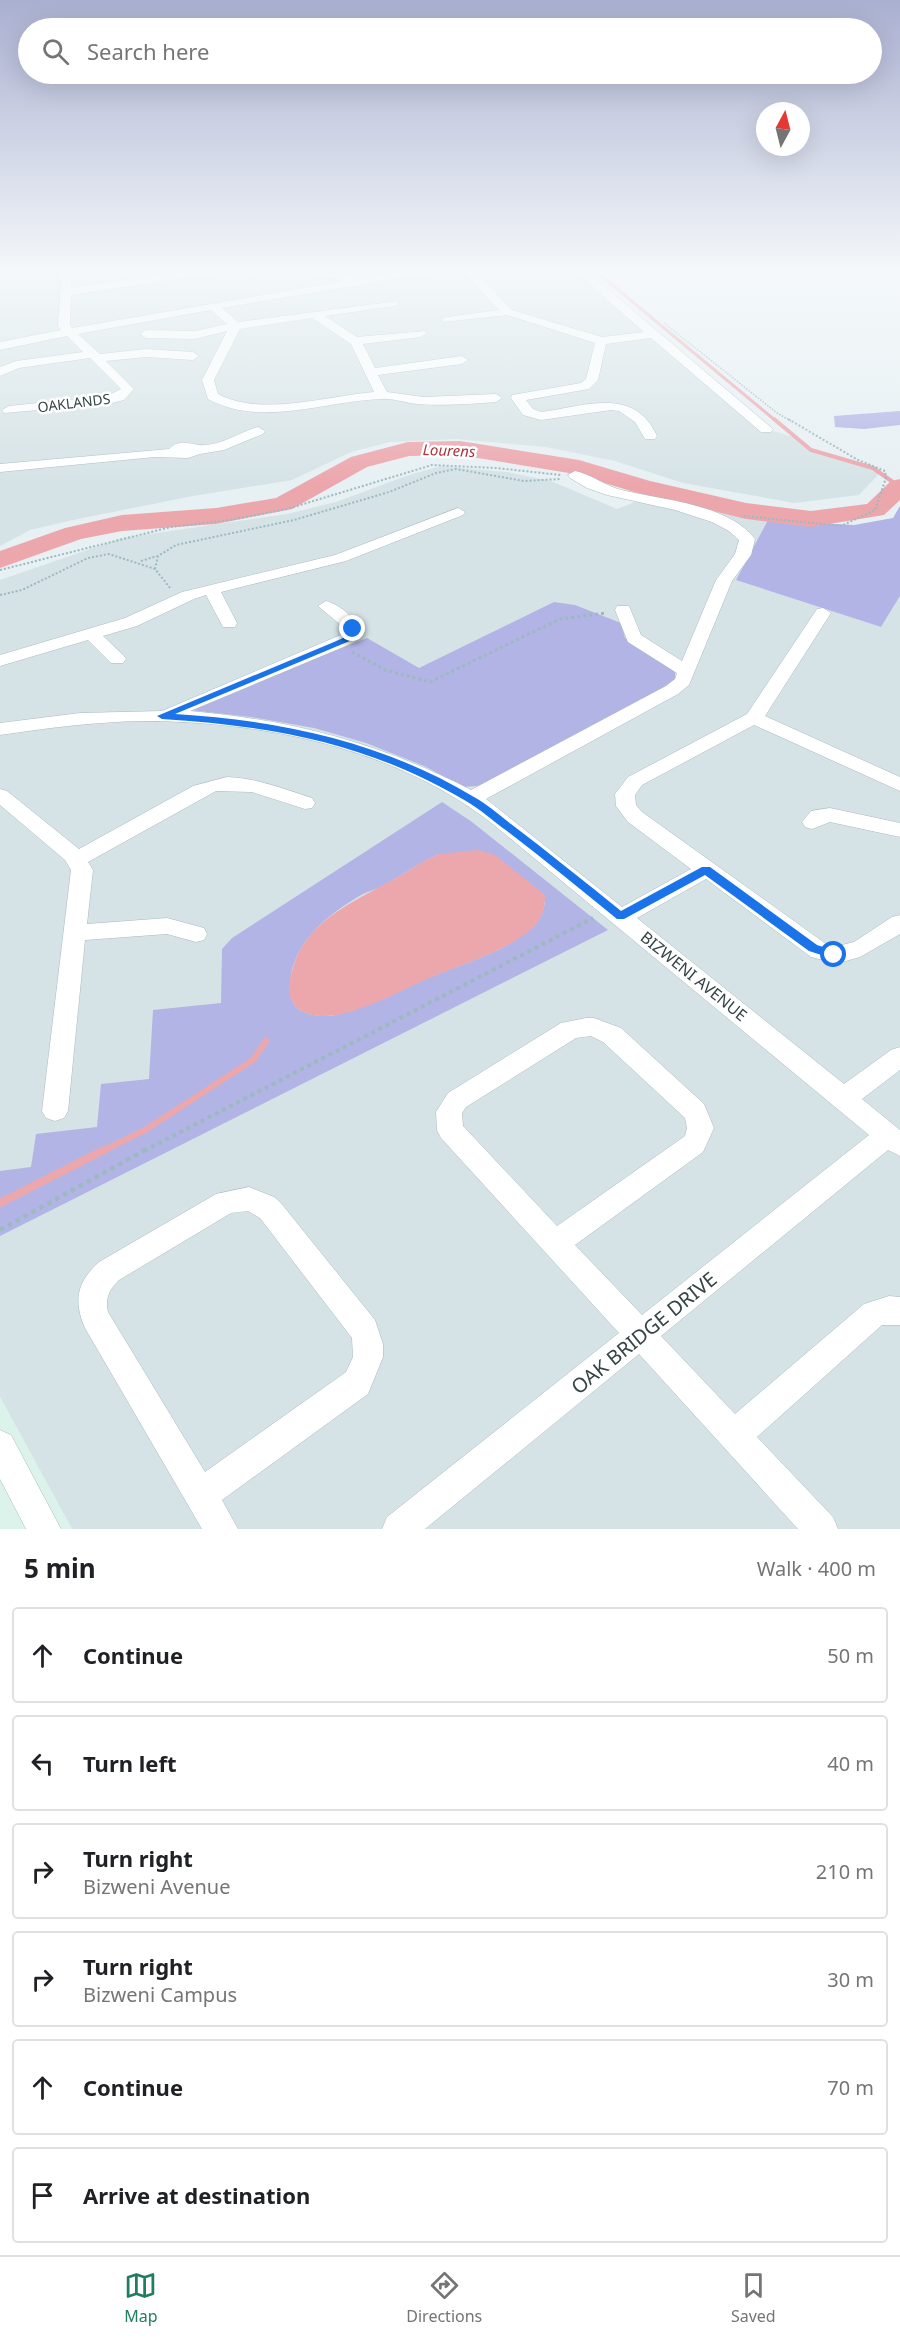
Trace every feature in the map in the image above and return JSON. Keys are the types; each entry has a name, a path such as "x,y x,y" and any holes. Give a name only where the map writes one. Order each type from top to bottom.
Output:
{"street":[{"path":"0,346 26,340"},
{"name":"OAKLANDS","path":"9,410 108,400 123,395 128,387 79,340"},
{"path":"229,340 208,380 208,392 220,401 239,406 278,408 382,395 417,400 496,398"},
{"path":"359,340 354,341 382,395"},
{"path":"606,340 601,341 592,380 585,386 518,397 528,412 541,416 611,406 623,407 642,422 650,436"},
{"path":"661,340 766,429"},
{"path":"0,372 16,365 96,356 146,353 193,356"},
{"path":"369,372 462,360"},
{"path":"0,468 174,452 182,447 195,450 219,447 258,431"},
{"path":"471,799 672,690 683,681 724,580 743,555 747,539 741,531 718,519 596,487 575,475"},
{"path":"0,661 92,635 149,615 178,599 211,589 340,558 458,512"},
{"path":"211,589 229,623"},
{"path":"162,716 349,638 353,629 346,619 326,606"},
{"path":"623,610 634,638 674,662 686,673"},
{"path":"823,613 754,718 635,781 625,794 626,806 635,817 706,870 813,948 826,954 852,953 900,923"},
{"path":"92,635 117,659"},
{"name":"BIZWENI AVENUE","path":"0,729 90,718 162,716 239,722 329,739 402,765 471,799 616,912 894,1140"},
{"path":"754,718 900,785"},
{"path":"77,859 200,790 219,783 243,783 305,803"},
{"path":"0,795 77,859 82,876 55,1112"},
{"path":"812,822 818,816 830,815 900,830"},
{"path":"616,912 706,870"},
{"path":"76,933 167,926 196,934"},
{"path":"554,1244 694,1144 701,1131 701,1124 695,1111 612,1035 594,1028 570,1030 457,1100 449,1112 448,1125 454,1136 554,1244 821,1529"},
{"path":"844,1098 900,1057"},
{"name":"OAK BRIDGE DRIVE","path":"399,1529 641,1336 894,1140"},
{"path":"201,1496 357,1383 369,1359 368,1338 364,1330 270,1210 249,1198 226,1202 109,1271 98,1283 91,1300 95,1318 201,1496 221,1529"},
{"path":"734,1436 874,1314 890,1310 900,1311"},
{"path":"0,1446 44,1529"}],"path":[{"path":"687,340 777,413 858,460 885,471 886,478 875,510 841,526 744,516"},
{"path":"0,570 171,527 230,520 287,509 432,465 575,475"},
{"path":"139,562 176,545 294,520 389,492 436,473 456,470 524,481 554,480 575,475"},
{"path":"0,595 22,590 88,558 109,554 155,569 178,599"},
{"path":"155,569 158,555"},
{"path":"337,644 385,670 430,682 560,619 623,610"},
{"path":"0,1230 168,1138 616,912"}],"shaded area":[{"path":"0,340 662,340 767,429 793,437 816,454 871,469 879,474 859,495 794,503 683,483 615,461 546,447 455,439 390,442 351,452 292,480 193,496 73,520 30,530 0,546"},
{"path":"900,411 900,425 864,429 835,427 834,416"},
{"path":"441,466 507,472 551,481 617,509 640,500 768,520 737,580 881,627 900,596 900,1529 72,1529 0,1397 0,580 122,538 287,514 336,502 409,475"},
{"path":"900,506 900,596 881,627 736,580 768,520 854,525 893,518"},
{"path":"554,602 575,605 621,623 625,638 674,666 676,683 488,785 464,787 424,766 366,743 314,728 251,717 190,710 191,707 367,638 419,668"},
{"path":"442,802 472,822 608,930 0,1236 0,1171 31,1167 36,1134 97,1127 101,1084 149,1079 153,1010 221,1003 222,949 232,938","holes":["439,854 456,854 545,902 534,926 516,940 492,953 359,1008 324,1016 307,1013 297,1008 290,994 292,971 304,943 314,931 337,911 363,894 384,885 432,857"]},
{"path":"478,850 495,855 545,895 540,918 526,933 500,949 351,1012 315,1016 305,1013 293,1004 289,984 299,953 307,939 329,918 355,900 439,854"},
{"path":"0,1397 72,1529 0,1529"}],"waterway":[{"path":"679,340 776,421"},
{"path":"774,419 811,450 873,468 900,487"},
{"name":"Lourens","path":"0,560 74,533 122,523 216,516 283,504 359,462 408,449 460,448 579,467 643,487 746,511 811,519 875,510 900,486"},
{"path":"103,1151 145,1130 253,1060 266,1041"},
{"path":"0,1203 106,1149"}],"route":[{"path":"353,629 349,638 337,644 162,716 228,720 300,732 369,751 402,765 471,799 621,916 706,870 813,948 834,955"}]}
